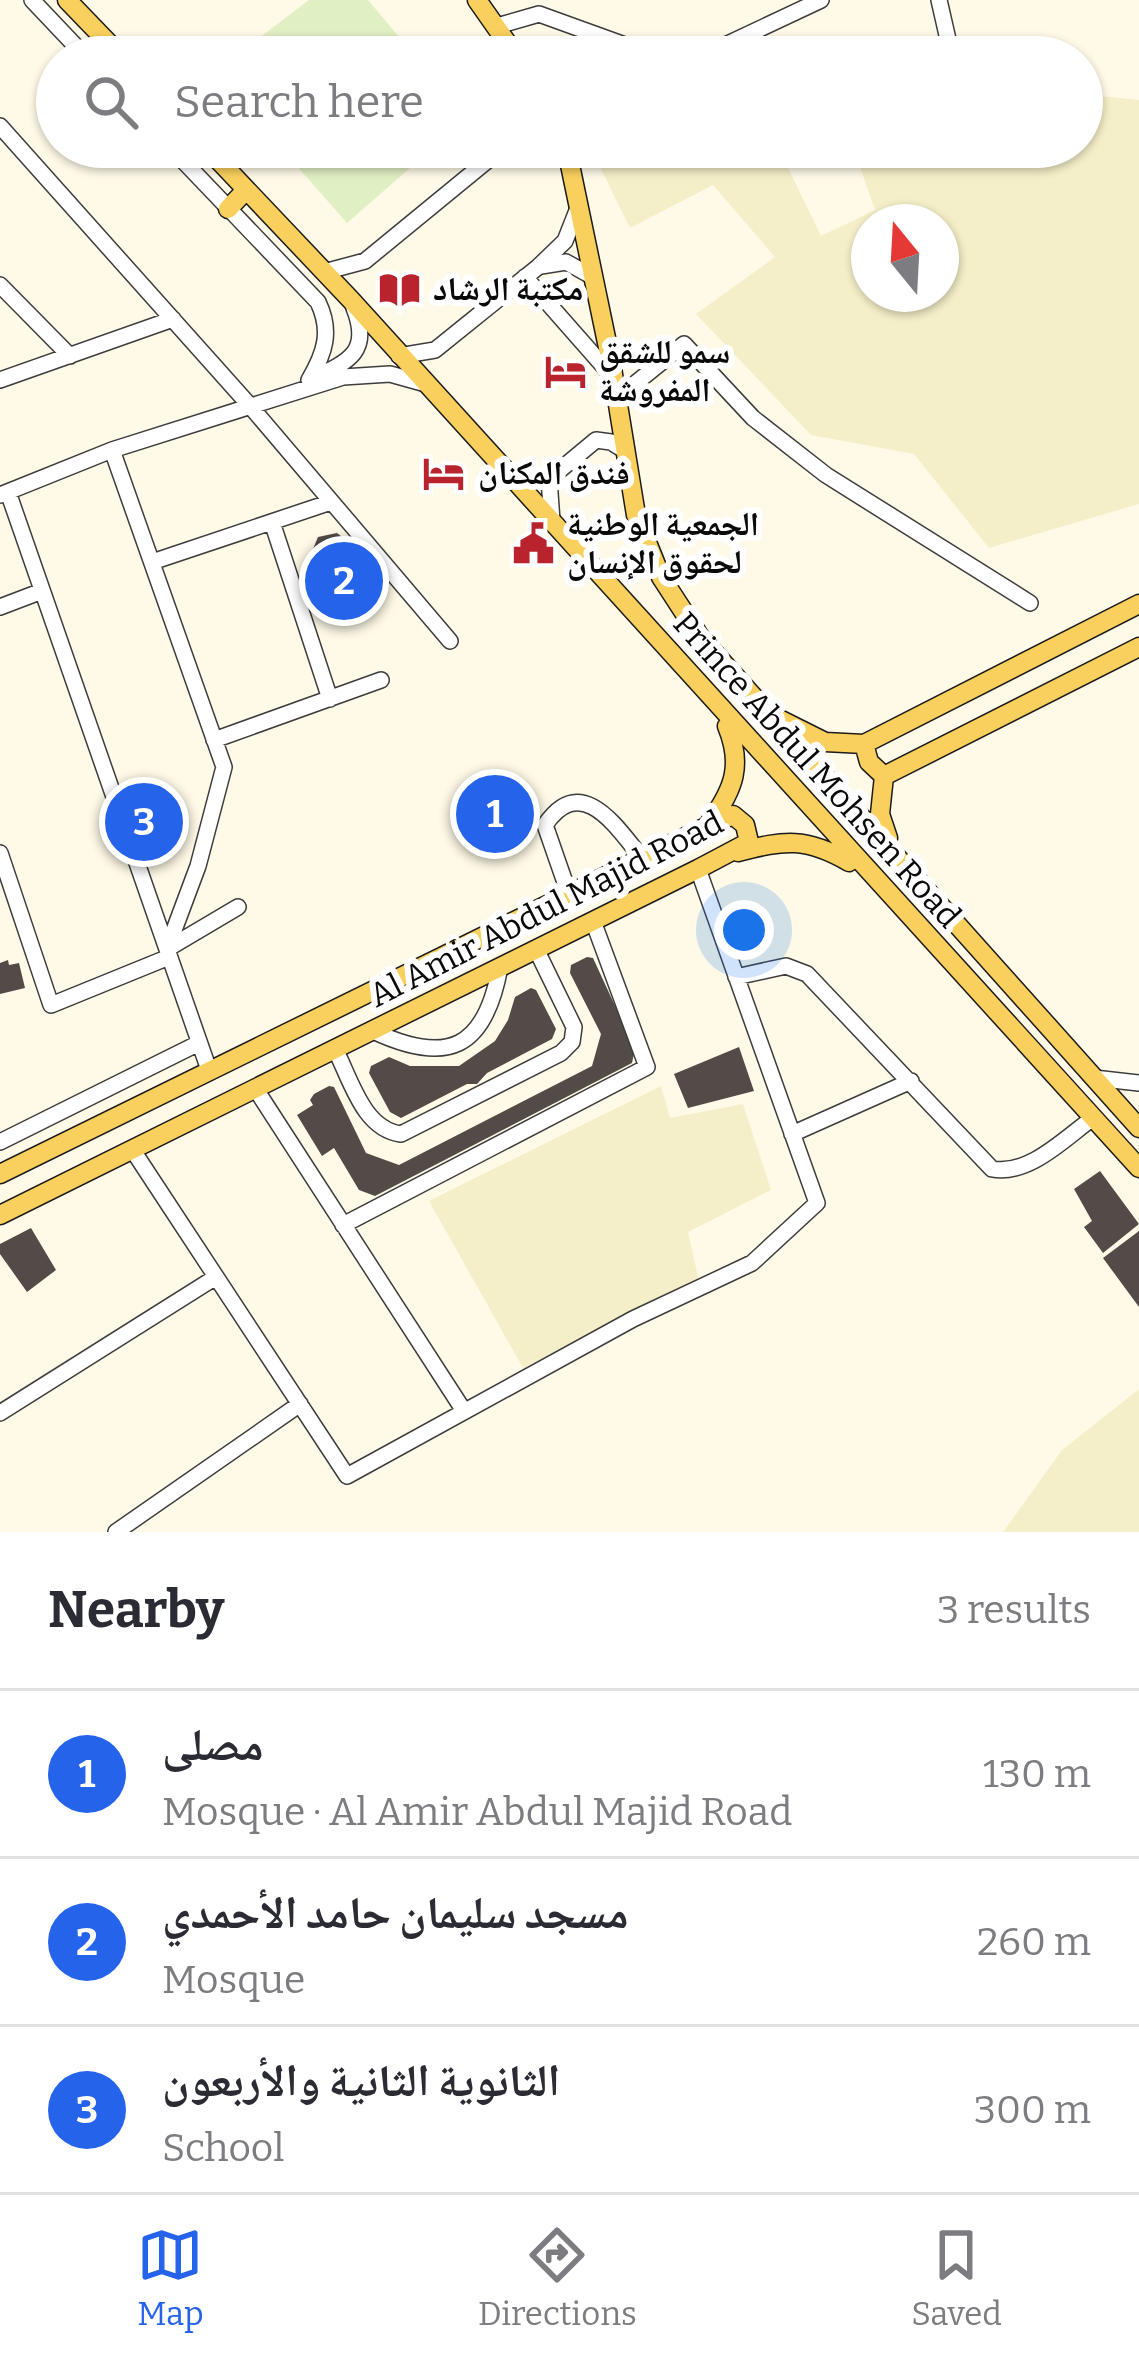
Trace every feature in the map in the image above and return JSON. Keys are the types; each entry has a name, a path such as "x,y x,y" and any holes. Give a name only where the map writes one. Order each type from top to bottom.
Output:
{"main road":[{"path":"67,0 102,36"},
{"path":"477,0 503,36"},
{"name":"Prince Abdul Mohsen Road","path":"226,168 351,300 1139,1168"},
{"name":"Prince Abdul Mohsen Road","path":"568,168 637,514 661,578 700,637 1139,1129"},
{"path":"228,209 246,190"},
{"path":"768,713 825,742 864,744 1139,604"},
{"path":"884,776 1139,647"},
{"path":"708,826 733,787 737,766 720,711"},
{"path":"864,744 869,762 884,776"},
{"path":"884,776 880,814 891,848"},
{"name":"Al Amir Abdul Majid Road","path":"0,1174 733,814 745,825 749,842 698,869 0,1215"},
{"path":"722,856 798,840 824,848 866,872"}],"street":[{"path":"32,0 66,36"},
{"path":"745,36 821,0"},
{"path":"939,0 947,36"},
{"path":"497,26 539,14 600,36"},
{"path":"0,126 36,166"},
{"path":"38,168 251,406 450,641"},
{"path":"190,168 318,302 327,321 326,343 309,380"},
{"path":"325,272 365,261 478,168"},
{"path":"398,356 435,350 532,272 565,242 578,208"},
{"path":"532,272 566,262 593,277"},
{"path":"532,272 613,377"},
{"path":"0,285 70,356"},
{"path":"251,406 352,357 360,343 361,326 351,300"},
{"path":"0,380 173,319"},
{"path":"616,399 683,344 753,418 826,475 1030,603"},
{"path":"209,1070 4,494 112,450 343,377 390,374 428,387 435,350"},
{"path":"553,526 549,479 596,440 624,450"},
{"path":"112,450 224,767 198,866 168,953"},
{"path":"152,562 332,502"},
{"path":"272,522 330,699"},
{"path":"0,607 42,591"},
{"path":"214,740 381,680"},
{"path":"569,893 545,825 552,815 576,803 591,803 600,810 642,858"},
{"path":"0,853 51,1005 168,953 238,907"},
{"path":"132,1149 346,1476 633,1319 752,1263 817,1203 698,869"},
{"path":"344,1225 647,1067 593,921"},
{"path":"334,1049 373,1123 401,1135 561,1053 572,1042 574,1027 536,949"},
{"path":"736,977 787,965 807,974 981,1157 1000,1171 1028,1164 1093,1118"},
{"path":"373,1031 405,1046 430,1050 457,1044 485,1020 494,1002 500,967"},
{"path":"0,1142 200,1043"},
{"path":"1094,1078 1139,1083"},
{"path":"792,1134 911,1081"},
{"path":"255,1088 464,1411"},
{"path":"46,1119 60,1144"},
{"path":"0,1413 216,1276"},
{"path":"116,1532 300,1404"}],"shaded area":[{"path":"1103,96 1139,100 1139,504 989,548 914,454 811,435 696,314 775,257 713,185 630,228 600,168 788,168 821,236 851,222 851,312 959,312 959,204 873,204 860,168 1103,168"},
{"path":"661,1086 670,1118 743,1104 771,1190 688,1232 699,1281 523,1368 429,1201"},
{"path":"1139,1389 1139,1532 1003,1532 1062,1450"}],"green space":[{"path":"309,0 368,0 398,36 262,36"},
{"path":"299,168 410,168 347,223"}],"building":[{"path":"337,533 351,544 379,601 332,618 312,561 318,537"},
{"path":"593,958 635,1049 632,1063 375,1196 359,1190 334,1148 322,1156 297,1115 313,1105 314,1094 329,1086 334,1087 366,1153 399,1165 592,1066 601,1034 570,973 571,965"},
{"path":"8,960 9,965 19,963 25,988 0,994 0,963"},
{"path":"531,988 556,1029 552,1039 487,1073 477,1084 467,1084 401,1118 390,1112 369,1073 371,1066 389,1057 410,1066 459,1066 495,1041 515,997"},
{"path":"739,1047 754,1091 688,1108 674,1074"},
{"path":"1100,1171 1139,1224 1103,1253 1084,1227 1092,1221 1074,1189"},
{"path":"31,1228 56,1270 27,1292 0,1254 0,1244"},
{"path":"1139,1231 1139,1307 1103,1258"}],"place":[{"name":"مكتبة الرشاد","path":"399,289"},
{"name":"سمو للشقق المفروشة","path":"565,371"},
{"name":"فندق المكنان","path":"444,473"},
{"name":"الجمعية الوطنية لحقوق الإنسان","path":"533,543"},
{"name":"مسجد سليمان حامد الأحمدي","path":"344,581"},
{"name":"مصلى","path":"495,814"},
{"name":"الثانوية الثانية والأربعون","path":"144,822"}]}
